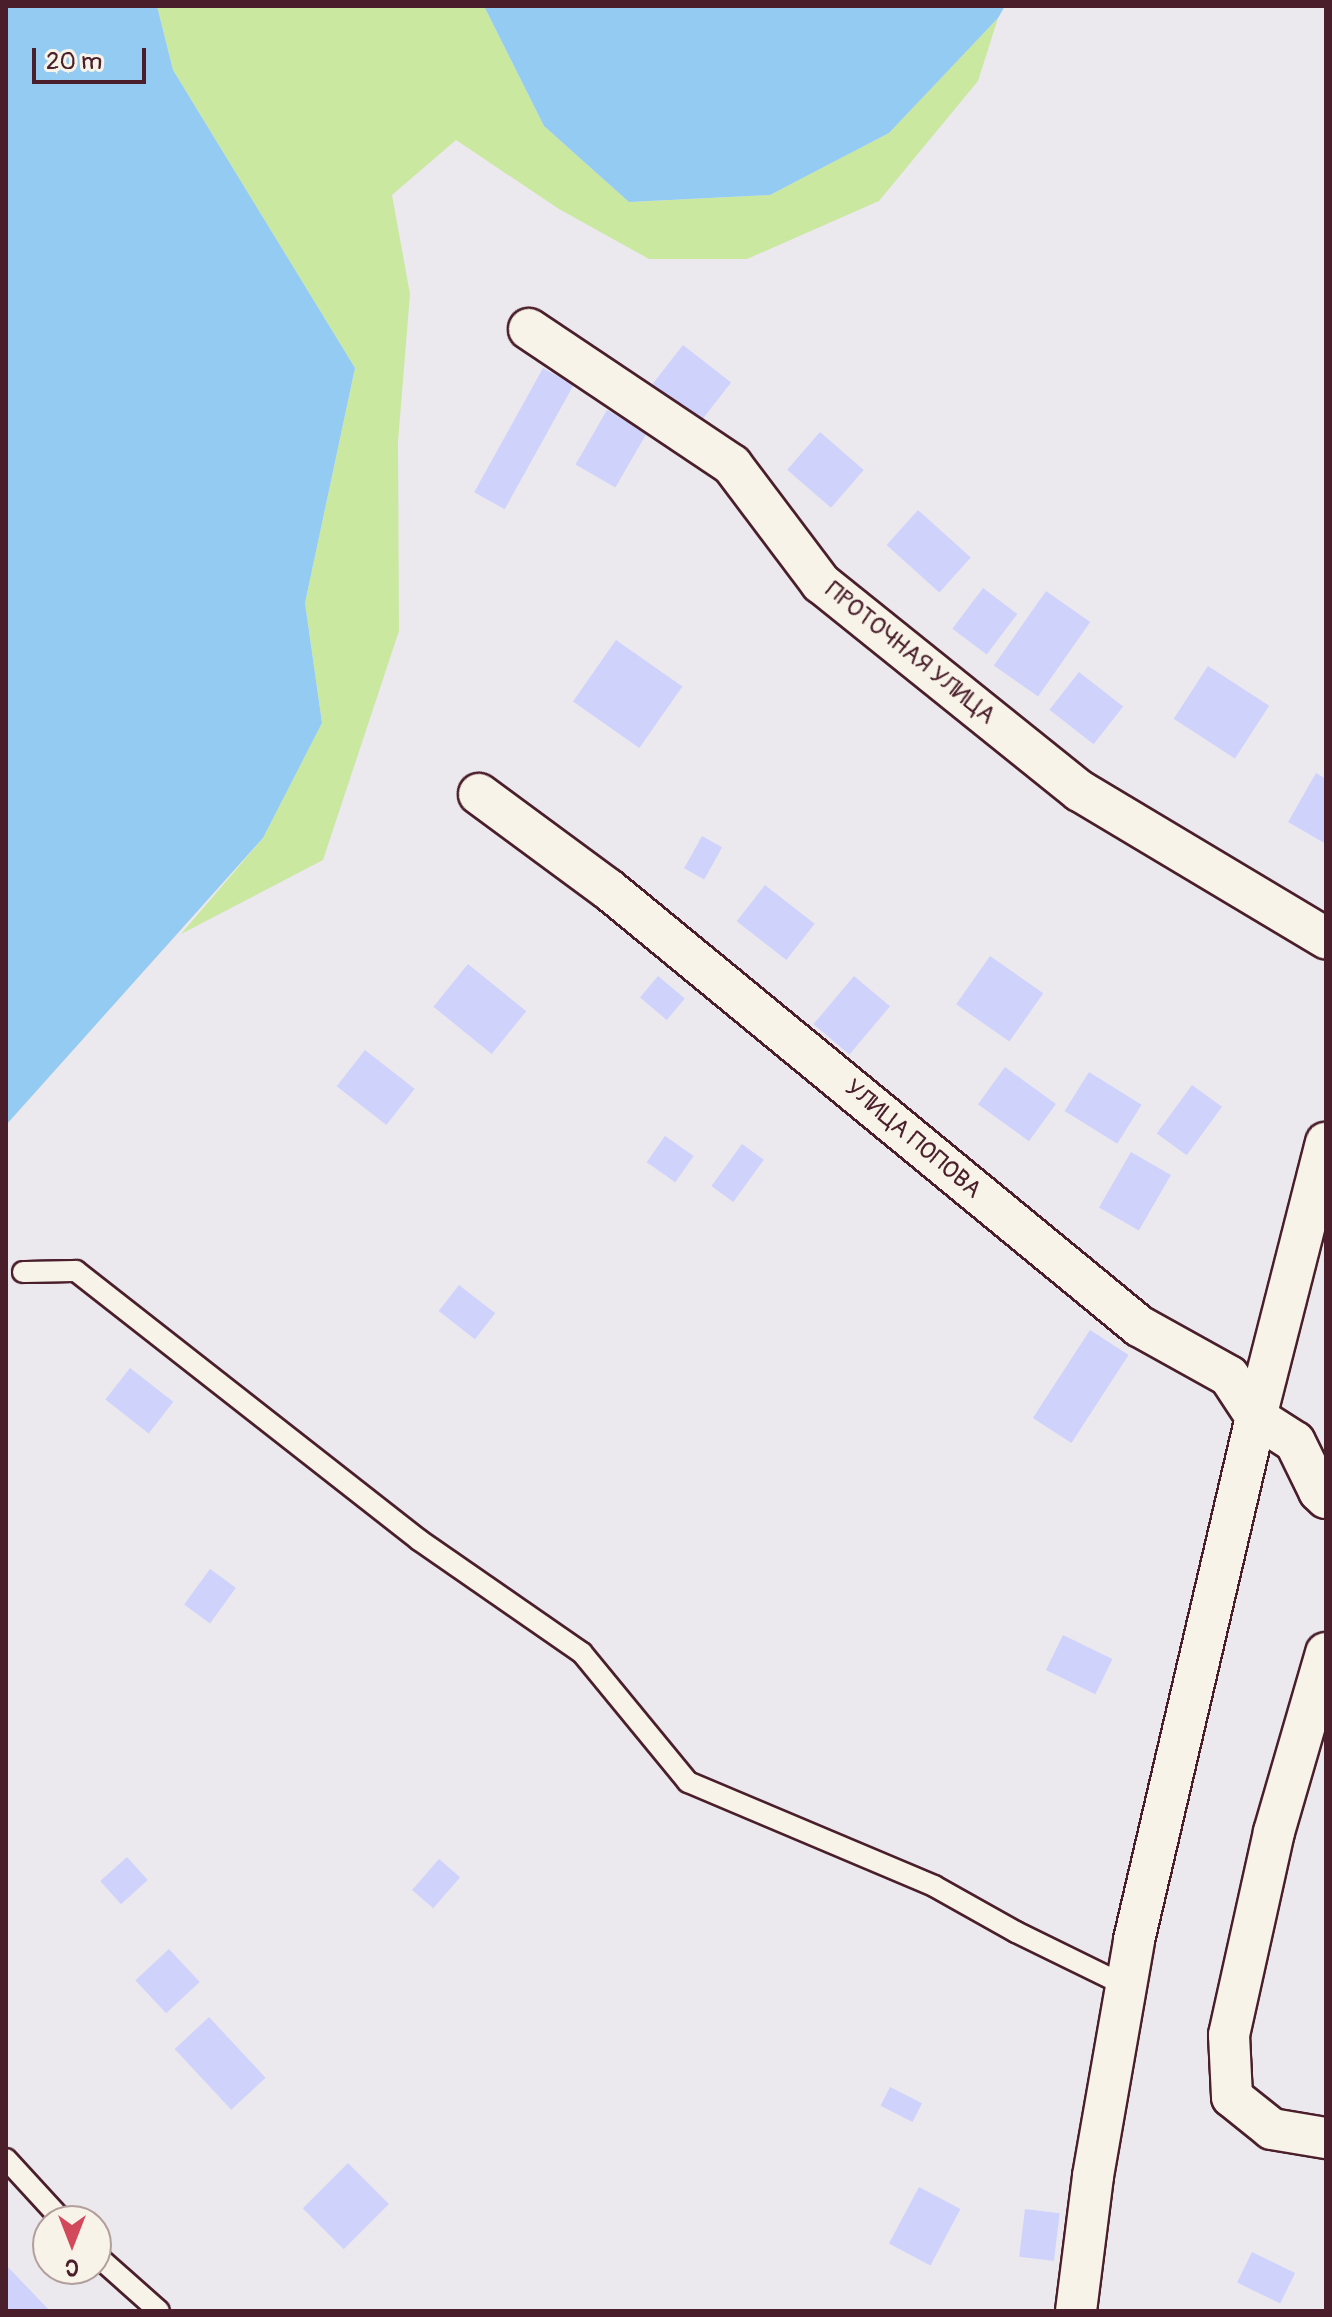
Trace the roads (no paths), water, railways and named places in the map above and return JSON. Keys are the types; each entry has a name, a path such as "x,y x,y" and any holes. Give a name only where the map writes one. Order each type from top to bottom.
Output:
{"street":[{"name":"ПРОТОЧНАЯ УЛИЦА","path":"529,329 732,465 821,583 1080,791 1326,938"},
{"name":"УЛИЦА ПОПОВА","path":"479,794 608,889 1139,1326 1229,1376 1256,1417 1295,1442 1319,1491 1326,1498"},
{"path":"1076,2311 1093,2176 1126,1986 1256,1417 1326,1143"},
{"path":"1326,1653 1274,1832 1229,2035 1232,2097 1272,2129 1326,2138"}],"lane":[{"path":"23,1272 76,1271 419,1540 582,1653 688,1782 934,1886 1016,1932 1126,1986"},
{"path":"6,2159 48,2205"},
{"path":"112,2269 159,2311"}],"water":[{"path":"6,6 157,6 173,70 355,368 305,603 322,723 263,838 6,1125"},
{"path":"484,6 1005,6 998,18 889,133 770,195 629,202 544,126"}]}
